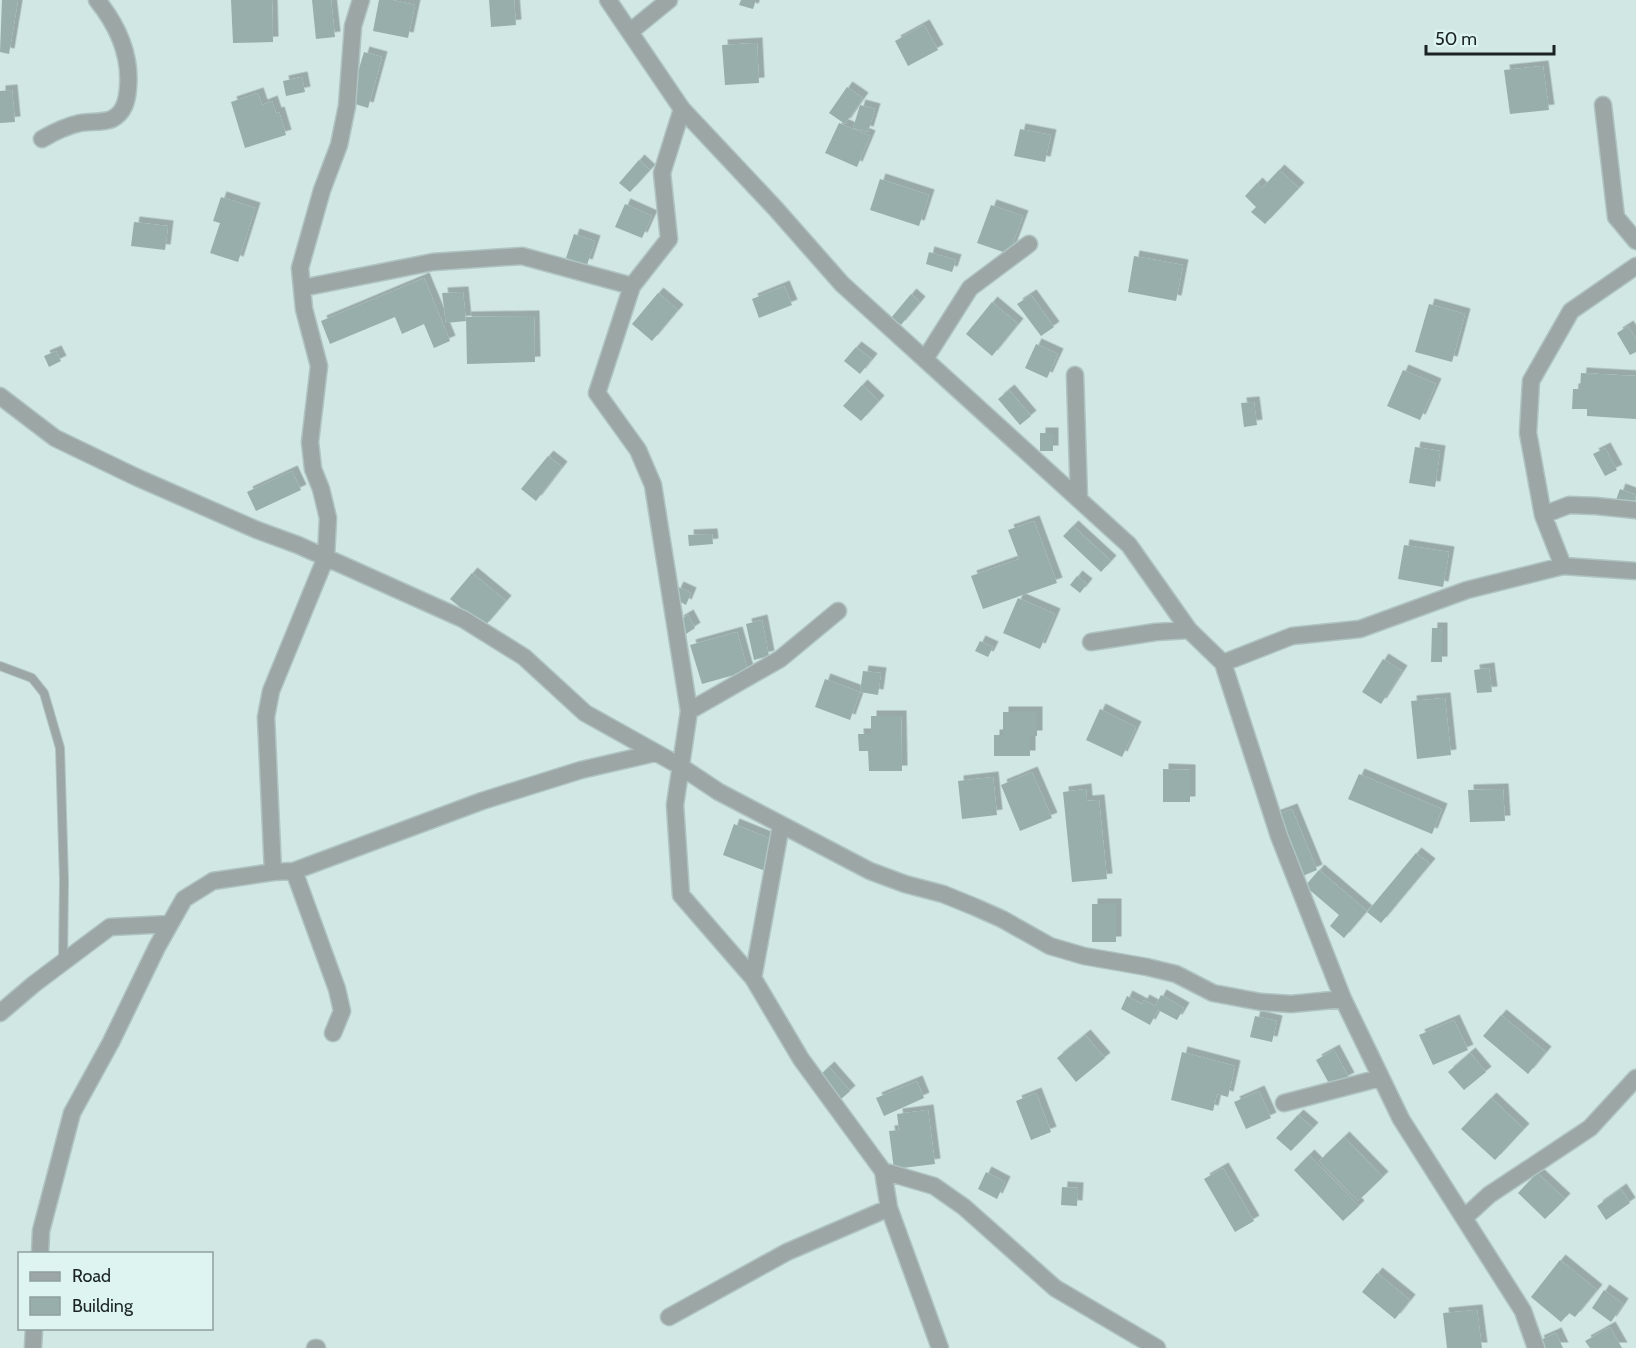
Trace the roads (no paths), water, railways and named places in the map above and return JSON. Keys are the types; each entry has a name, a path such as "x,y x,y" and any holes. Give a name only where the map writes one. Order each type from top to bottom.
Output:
{"street":[{"path":"42,139 65,127 81,123 109,121 122,110 128,100 130,75 127,57 116,27 97,0"},
{"path":"273,872 266,717 271,691 326,557 328,518 313,469 310,442 319,366 309,336 300,268 322,189 339,145 347,106 354,26 361,0"},
{"path":"608,0 682,109 775,208 842,284 1129,545 1189,630 1223,663 1279,836 1343,999 1401,1119 1523,1311 1536,1348"},
{"path":"631,32 669,0"},
{"path":"1604,105 1616,217 1636,241"},
{"path":"682,109 662,173 669,239 632,286 597,393 638,450 653,485 689,711 675,805 681,895 753,978 801,1059 884,1171 889,1208 940,1348"},
{"path":"925,359 970,288 1029,244"},
{"path":"302,288 433,262 522,256 632,286"},
{"path":"1563,566 1543,515 1528,434 1531,381 1571,311 1636,266"},
{"path":"1075,375 1079,499"},
{"path":"0,396 55,438 136,477 326,557 463,619 524,657 585,713 680,766 718,792 870,871 905,884 943,894 975,907 1002,919 1050,946 1084,956 1176,974 1213,993 1261,1002 1291,1004 1343,999"},
{"path":"1543,515 1569,505 1636,510"},
{"path":"1223,663 1293,636 1360,629 1467,590 1563,566 1636,571"},
{"path":"689,711 780,659 838,610"},
{"path":"1091,642 1156,632 1189,630"},
{"path":"40,1252 42,1231 72,1113 184,899 213,881 294,871 482,801 581,770 655,753"},
{"path":"753,978 781,825"},
{"path":"294,871 337,989 342,1011 333,1033"},
{"path":"0,1013 110,927 170,924"},
{"path":"1284,1103 1380,1078"},
{"path":"1464,1218 1489,1194 1590,1128 1635,1083"},
{"path":"884,1171 934,1186 964,1207 1055,1288 1157,1348"},
{"path":"669,1317 788,1252 889,1208"},
{"path":"33,1348 34,1330"}],"lane":[{"path":"0,666 32,678 45,693 60,748 64,880 63,963"}]}
